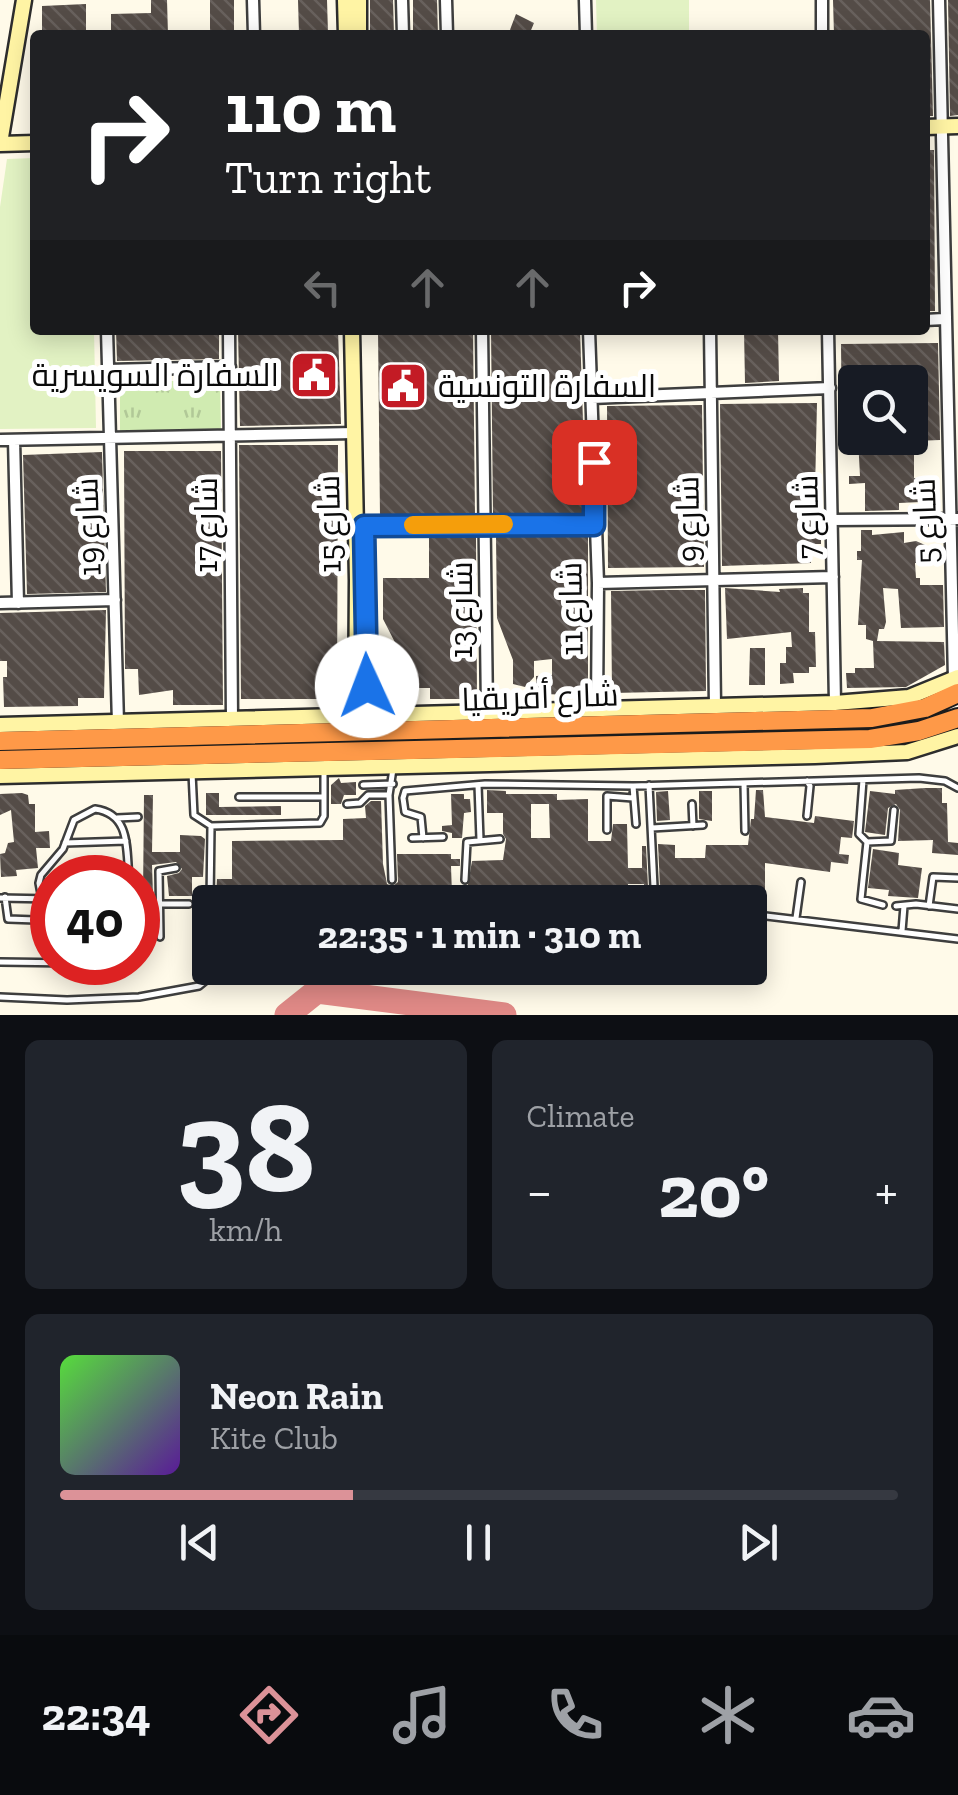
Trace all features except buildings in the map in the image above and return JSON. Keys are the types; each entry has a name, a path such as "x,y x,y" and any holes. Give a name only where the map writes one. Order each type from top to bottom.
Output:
{"highway":[{"name":"شارع أفريقيا","path":"0,740 51,732 356,722 387,732 872,718 925,708 957,683"},
{"path":"350,754 356,722"},
{"name":"شارع أفريقيا","path":"0,760 350,754 390,759 870,739 956,728"},
{"path":"387,732 379,742 390,759"}],"street":[{"path":"24,0 0,144 30,142"},
{"path":"253,0 254,30"},
{"path":"346,0 346,30"},
{"path":"358,0 359,30"},
{"path":"402,0 403,30"},
{"path":"446,0 447,30"},
{"path":"585,0 586,30"},
{"path":"822,0 822,30"},
{"name":"شارع 5","path":"939,0 933,127 944,281 957,683"},
{"path":"933,127 958,126"},
{"path":"944,281 958,281"},
{"path":"930,320 944,320"},
{"name":"شارع 19","path":"107,335 118,723"},
{"name":"شارع 17","path":"229,335 232,719"},
{"name":"شارع 15","path":"352,335 356,722"},
{"name":"شارع 15","path":"356,722 364,526 360,335"},
{"name":"شارع 13","path":"482,335 487,710"},
{"name":"شارع 11","path":"590,335 598,583 597,708"},
{"name":"شارع 9","path":"710,335 715,706"},
{"name":"شارع 7","path":"828,335 835,703"},
{"path":"108,370 230,367"},
{"path":"945,370 958,370"},
{"path":"592,398 830,388"},
{"path":"0,440 354,433"},
{"path":"14,440 18,603"},
{"path":"832,520 954,519"},
{"path":"364,526 594,525"},
{"path":"598,583 833,577"},
{"path":"0,603 115,600"},
{"name":"شارع أفريقيا","path":"0,725 51,732 118,723 232,719 356,722 487,710 835,703 910,697 957,683"},
{"name":"شارع أفريقيا","path":"0,776 324,769 390,759"}],"lane":[{"path":"390,759 392,880"},
{"path":"192,772 194,815 210,826 320,823 324,818 324,769"},
{"path":"423,838 421,817 405,812 404,792 478,784 633,786 929,779 958,788"},
{"path":"806,816 807,780"},
{"path":"863,780 860,834 867,842 862,899 882,905"},
{"path":"744,783 744,830"},
{"path":"363,785 393,784"},
{"path":"478,784 480,840"},
{"path":"649,784 654,885"},
{"path":"633,786 636,824"},
{"path":"347,804 360,803 368,795 390,795"},
{"path":"606,830 607,796 633,798"},
{"path":"239,797 323,797"},
{"path":"692,804 693,826"},
{"path":"55,855 74,820 87,811 103,810 123,825 127,855"},
{"path":"867,842 891,842 894,810"},
{"path":"118,818 138,817"},
{"path":"652,828 703,825"},
{"path":"210,826 210,885"},
{"path":"412,838 442,837"},
{"path":"465,880 469,840 500,839"},
{"path":"64,843 126,841"},
{"path":"160,871 176,868"},
{"path":"929,906 933,876 958,878"},
{"path":"796,918 801,882"},
{"path":"30,899 3,898 8,919 30,921"},
{"path":"160,906 189,904"},
{"path":"902,931 900,906 958,909"},
{"path":"767,915 958,939"},
{"path":"0,962 30,963"},
{"path":"0,997 138,997 200,985"}],"green space":[{"path":"596,0 689,0 689,30 597,30"},
{"path":"30,158 30,335 94,335 96,428 0,429 0,207 7,159"},
{"path":"220,380 221,431 120,432 120,382"}],"taxiway":[{"path":"287,1015 317,991 504,1015"}],"slow traffic":[{"path":"413,525 504,524"}],"place":[{"name":"السفارة السويسرية","path":"314,375"},
{"name":"السفارة التونسية","path":"403,386"}],"route":[{"path":"367,686 364,526 594,525 594,462"}]}
